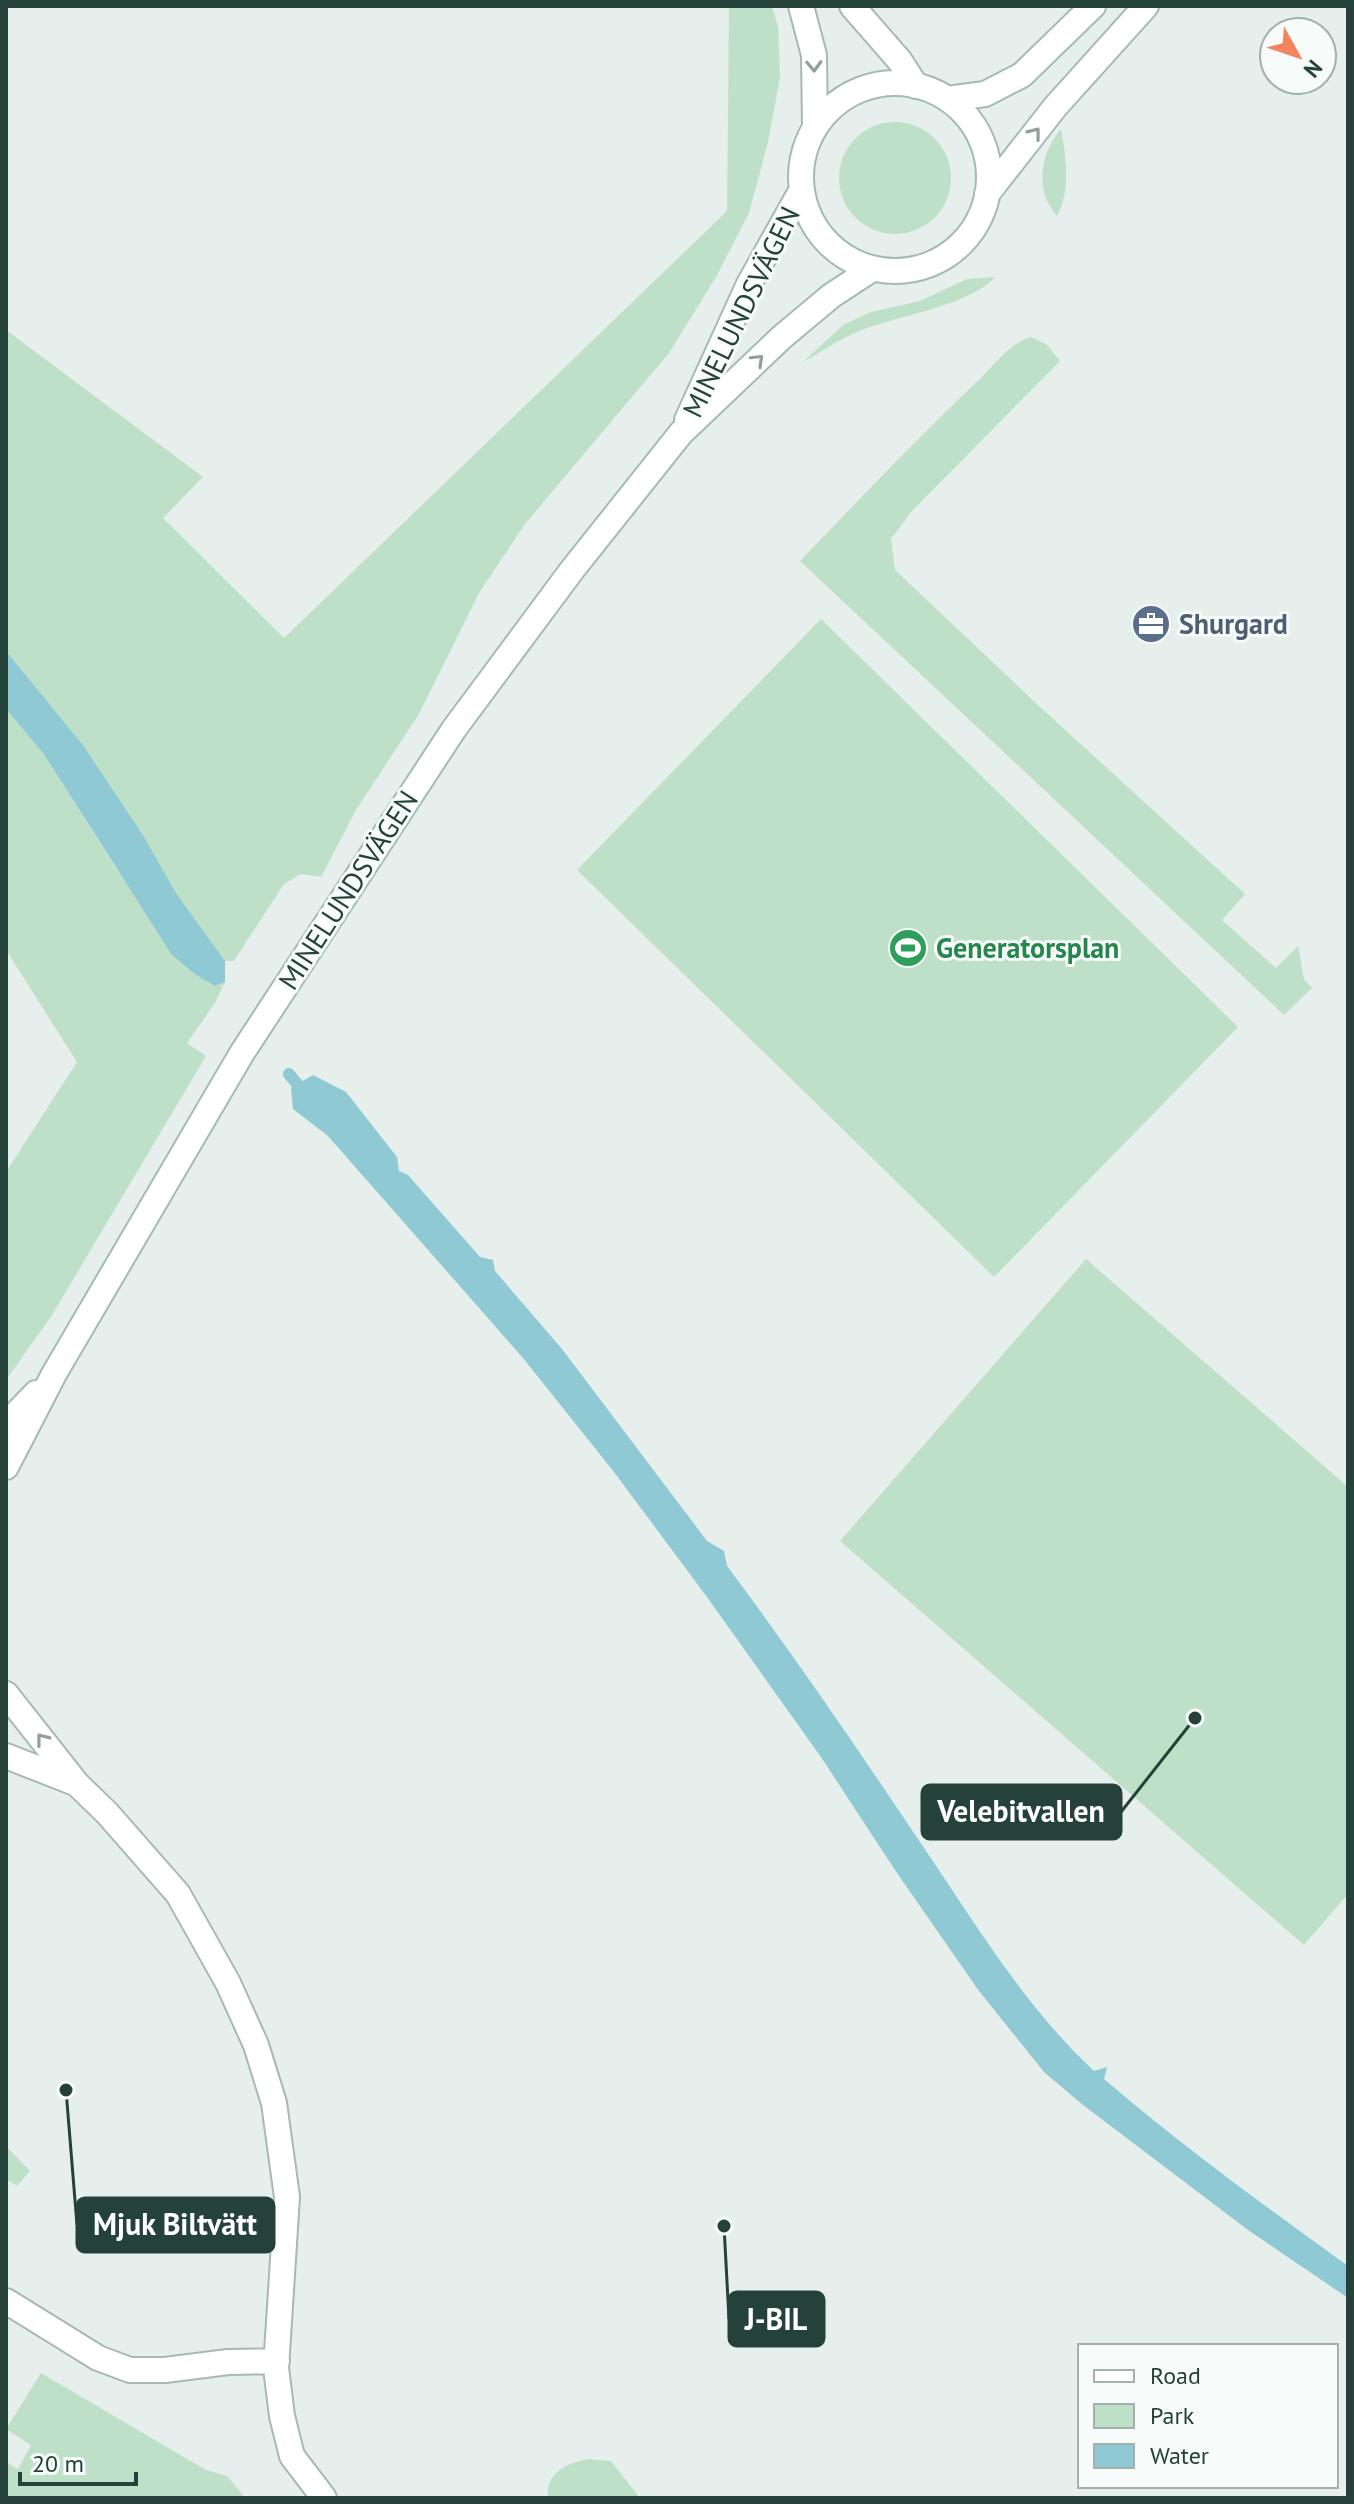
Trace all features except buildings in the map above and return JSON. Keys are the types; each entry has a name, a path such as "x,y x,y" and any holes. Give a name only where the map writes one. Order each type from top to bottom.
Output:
{"main road":[{"path":"801,6 814,55 815,127"},
{"path":"852,6 900,61 916,86"},
{"path":"947,99 985,94 1022,75 1093,6"},
{"name":"MINELUNDSVÄGEN","path":"987,194 1055,107 1146,6"},
{"name":"MINELUNDSVÄGEN","path":"883,84 916,86 947,99 967,117 981,140 988,167 984,207 970,233 948,255 904,271 872,269 839,254 813,226 801,191 802,158 815,127 837,103 859,91 883,84"},
{"name":"MINELUNDSVÄGEN","path":"681,433 749,284 801,191"},
{"name":"MINELUNDSVÄGEN","path":"6,1467 54,1374 242,1053 454,729 572,570 681,433 782,337 831,296 872,269"},
{"name":"MINELUNDSVÄGEN","path":"6,1424 54,1374"},
{"path":"6,1694 77,1784 107,1813 178,1894 228,1983 256,2045 274,2103 287,2197 277,2361 282,2416 292,2456 324,2498"},
{"path":"6,1756 77,1784"},
{"path":"6,2301 98,2358 130,2370 277,2361"}],"green space":[{"path":"729,6 772,6 778,26 780,77 768,142 749,213 716,277 669,353 525,524 479,593 419,714 356,810 321,877 301,874 284,884 234,961 225,961 176,893 143,835 83,745 6,651 6,330 203,477 163,518 284,638 727,211"},
{"path":"895,122 917,126 935,138 947,156 951,178 947,200 935,218 917,230 895,234 873,230 855,218 843,200 839,178 843,156 855,138 873,126"},
{"path":"1061,129 1066,185 1057,216 1045,195 1042,172 1048,149"},
{"path":"995,277 968,296 857,332 803,362 843,325 871,312 920,301 967,279"},
{"path":"1031,337 1046,344 1060,361 911,512 891,539 895,570 1245,894 1222,920 1276,968 1298,946 1304,979 1312,988 1284,1015 800,561 1003,355"},
{"name":"Generatorsplan","path":"821,619 1238,1027 994,1277 577,870"},
{"path":"6,709 43,753 117,870 196,975 215,986 225,982 215,1003 187,1043 206,1056 52,1315 6,1380 6,1172 77,1062 6,950"},
{"path":"1086,1259 1348,1487 1348,1894 1304,1945 840,1541"},
{"path":"6,2146 30,2171 17,2186 6,2179"},
{"path":"41,2373 206,2470 227,2476 243,2495 241,2498 6,2498 6,2462 18,2469 31,2445 6,2429"},
{"path":"588,2459 611,2461 640,2498 548,2498 550,2482 559,2471 572,2463"}],"water":[{"path":"6,651 83,745 143,835 176,893 225,961 225,982 215,986 172,955 43,753 6,709"},
{"path":"313,1075 346,1092 397,1157 399,1171 408,1175 480,1257 493,1260 495,1271 562,1349 707,1541 724,1551 727,1566 826,1704 1002,1963 1045,2020 1094,2071 1107,2067 1104,2079 1133,2104 1348,2266 1348,2298 1248,2230 1044,2072 979,1991 821,1757 614,1472 523,1358 328,1136 293,1109 291,1088"}],"waterway":[{"path":"289,1074 307,1096"}],"place":[{"name":"Shurgard","path":"1151,624"},
{"name":"Generatorsplan","path":"908,948"},
{"name":"Velebitvallen","path":"1195,1718"},
{"name":"Mjuk Biltvätt","path":"66,2090"},
{"name":"J-BIL","path":"724,2226"}]}
